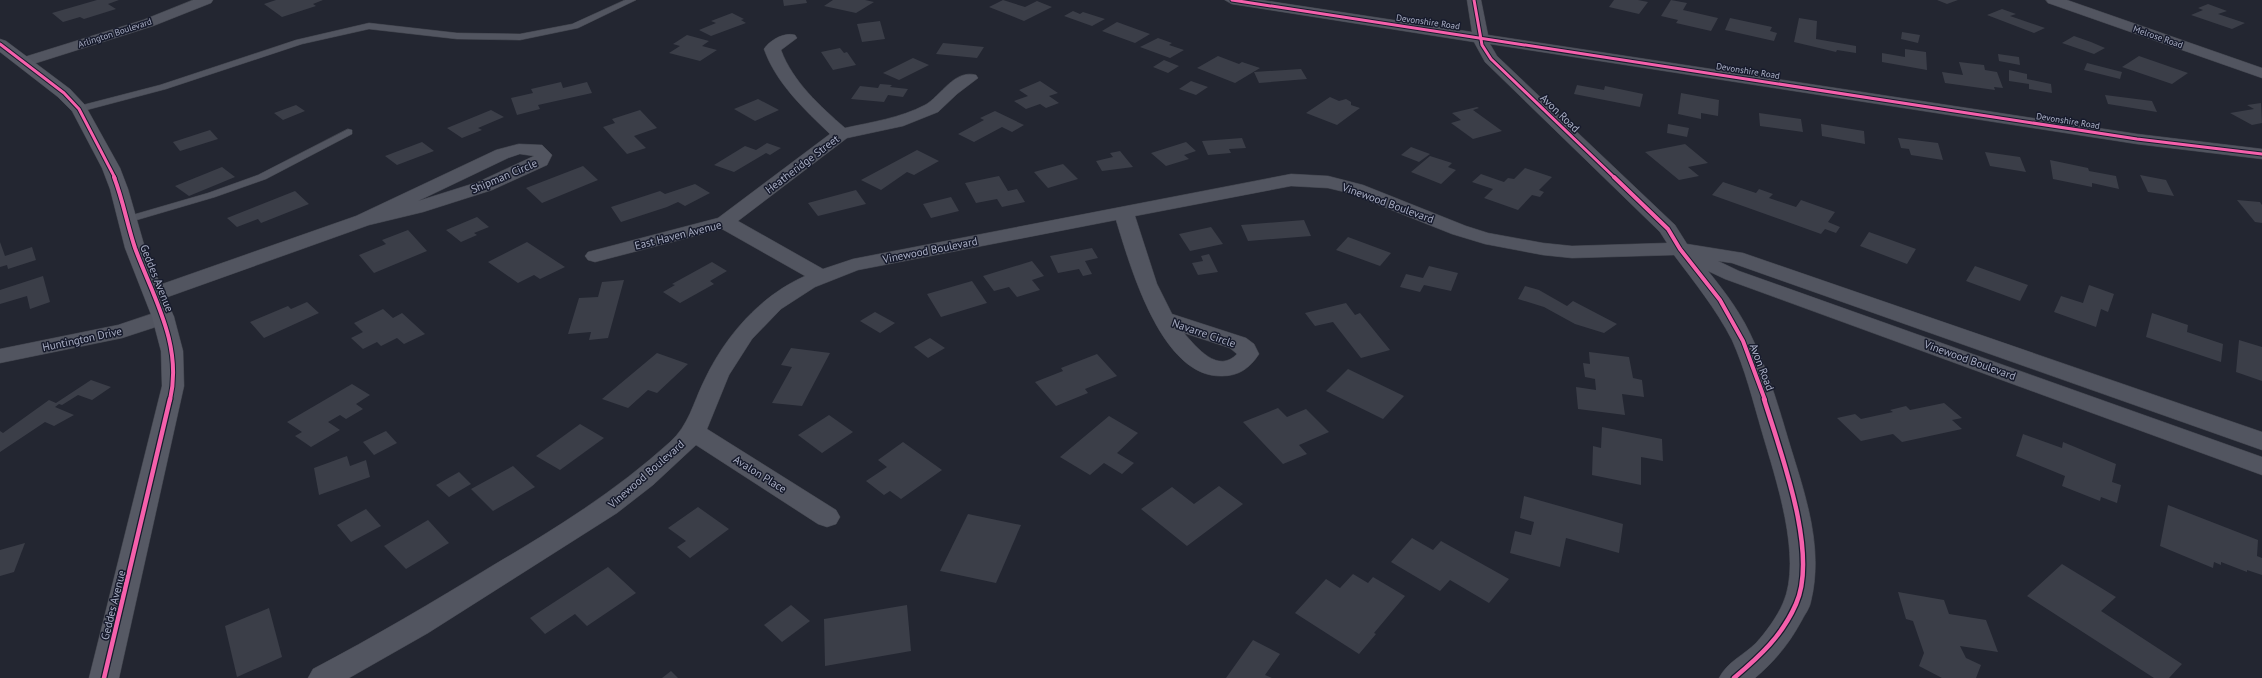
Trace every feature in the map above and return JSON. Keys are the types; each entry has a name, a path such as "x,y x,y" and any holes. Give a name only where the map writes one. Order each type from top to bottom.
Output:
{"main road":[{"name":"Geddes Avenue","path":"0,44 64,93 79,109 111,168 119,189 126,220 135,248 155,294 172,351 173,386 104,678"}],"street":[{"name":"Arlington Boulevard","path":"24,62 148,23 206,0"},
{"name":"Devonshire Road","path":"1232,0 2137,139 2262,154"},
{"name":"Avon Road","path":"1474,0 1482,45 1491,59 1668,228 1680,250 1720,300 1743,341 1762,391 1795,504 1801,538 1803,572 1797,603 1782,630 1766,652 1741,677"},
{"name":"Melrose Road","path":"2053,0 2262,74"},
{"path":"789,38 772,49 775,60 797,88 841,134"},
{"name":"Heatheridge Street","path":"725,222 841,134 897,122 932,108 951,90 970,78"},
{"name":"Shipman Circle","path":"155,294 363,220 502,154 519,149 536,149 543,155 541,161 484,186 416,208 363,220"},
{"name":"Vinewood Boulevard","path":"323,678 383,646 603,511 660,464 693,432 717,376 755,321 773,303 794,289 820,276 853,265 1291,180 1328,182 1356,189 1459,230 1485,238 1535,247 1572,252 1680,250 1736,257 2262,441"},
{"name":"Navarre Circle","path":"1124,212 1147,288 1162,318"},
{"name":"East Haven Avenue","path":"595,256 725,222 820,276"},
{"name":"Vinewood Boulevard","path":"1680,250 1732,275 1831,309 2262,466"},
{"name":"Huntington Drive","path":"6,357 122,331 163,317"},
{"name":"Avalon Place","path":"693,432 827,517"}],"lane":[{"path":"79,109 163,87 299,42 369,26 457,36 520,37 575,26 632,0"},
{"path":"126,220 234,188 262,177 290,164 348,132"}],"building":[{"path":"97,0 119,0 108,4 116,9 84,19 80,17 63,22 52,13"},
{"path":"276,0 323,0 313,4 316,6 282,17 264,4"},
{"path":"783,0 806,0 807,3 784,6"},
{"path":"833,0 865,0 874,2 856,13 824,6"},
{"path":"1003,0 1025,7 1037,1 1052,7 1024,21 989,7"},
{"path":"1614,0 1638,0 1648,2 1639,14 1609,7"},
{"path":"1671,0 1687,3 1683,10 1718,18 1711,31 1676,23 1678,20 1661,16"},
{"path":"1937,0 1958,0 1947,4"},
{"path":"2208,4 2227,11 2218,14 2245,23 2232,29 2191,15 2203,10 2198,8"},
{"path":"2002,9 2016,14 2010,16 2045,28 2034,33 1987,15"},
{"path":"1073,11 1080,14 1083,12 1105,19 1092,26 1064,16"},
{"path":"732,13 744,19 741,20 746,23 711,36 699,30 716,23 711,21"},
{"path":"1730,18 1772,27 1770,31 1777,33 1774,41 1725,30"},
{"path":"1799,18 1817,21 1816,39 1856,46 1856,53 1837,50 1836,52 1794,42"},
{"path":"880,21 885,39 862,42 857,24"},
{"path":"1117,22 1150,34 1135,43 1102,31"},
{"path":"1902,32 1920,35 1918,43 1901,39"},
{"path":"687,35 709,41 702,46 717,50 700,61 669,53 680,46 673,44"},
{"path":"2074,36 2105,48 2094,54 2062,43"},
{"path":"1158,38 1172,43 1169,45 1184,50 1170,58 1140,47"},
{"path":"943,43 984,47 977,58 936,54"},
{"path":"840,48 844,53 847,52 856,65 833,70 821,52"},
{"path":"1905,49 1926,52 1927,70 1882,62 1882,53 1905,57"},
{"path":"1998,54 2019,57 2020,65 1999,61"},
{"path":"1218,56 1239,64 1242,62 1260,68 1235,83 1197,68"},
{"path":"2139,56 2188,73 2172,84 2122,67"},
{"path":"913,58 929,65 899,80 883,73"},
{"path":"1164,60 1179,66 1168,73 1153,67"},
{"path":"1959,62 1984,65 1985,70 1997,72 2003,88 1994,87 1995,90 1945,83 1942,72 1963,75"},
{"path":"2087,63 2122,72 2120,79 2084,70"},
{"path":"1301,69 1307,79 1259,83 1254,72"},
{"path":"2009,70 2027,74 2027,79 2051,84 2052,93 2029,89 2029,84 2009,81"},
{"path":"1040,81 1058,93 1049,96 1059,103 1046,108 1040,104 1026,109 1014,101 1028,96 1019,90"},
{"path":"1191,81 1208,87 1196,95 1179,89"},
{"path":"561,82 563,88 587,82 592,93 538,105 540,109 517,115 511,98 533,93 531,89"},
{"path":"880,84 908,89 903,97 888,95 884,102 851,99 860,86 878,88"},
{"path":"1577,85 1604,90 1605,86 1643,94 1640,107 1574,94"},
{"path":"1681,93 1719,100 1718,116 1701,113 1701,119 1678,114"},
{"path":"2105,95 2152,101 2157,112 2108,104"},
{"path":"1330,97 1339,101 1346,99 1351,102 1351,105 1360,108 1337,125 1306,113"},
{"path":"758,99 779,110 755,121 734,109"},
{"path":"2261,103 2262,123 2252,125 2230,113 2254,109 2247,105"},
{"path":"296,105 305,111 283,120 274,113"},
{"path":"1477,107 1479,108 1473,110 1502,131 1473,139 1451,123 1461,120 1452,113"},
{"path":"491,110 504,117 478,128 482,130 462,138 447,128"},
{"path":"640,110 657,128 634,136 646,148 627,154 603,127 615,123 612,119"},
{"path":"995,111 1024,125 1012,132 1002,127 974,142 958,134 984,120 980,118"},
{"path":"1759,113 1801,119 1803,132 1760,126"},
{"path":"1668,124 1689,128 1687,137 1667,133"},
{"path":"1821,124 1864,131 1865,144 1822,136"},
{"path":"210,130 218,139 180,151 173,142"},
{"path":"1242,138 1246,148 1229,149 1231,153 1208,155 1202,141"},
{"path":"1898,138 1938,143 1943,160 1911,155 1909,149 1901,148"},
{"path":"422,142 434,151 397,165 385,156"},
{"path":"1186,142 1196,151 1184,155 1189,159 1166,166 1151,153"},
{"path":"767,143 781,148 770,155 766,153 734,172 714,165 745,146 756,150"},
{"path":"1685,144 1708,163 1688,167 1699,176 1679,180 1645,152"},
{"path":"1411,147 1430,154 1419,162 1401,155"},
{"path":"917,150 939,161 914,175 907,172 881,190 861,180"},
{"path":"1120,151 1133,167 1102,171 1096,161 1113,157 1110,153"},
{"path":"1985,152 2020,157 2026,172 1990,166"},
{"path":"1430,156 1452,163 1448,167 1456,170 1441,184 1411,172"},
{"path":"2050,160 2088,168 2089,171 2116,176 2119,189 2092,183 2092,187 2053,179"},
{"path":"1063,164 1078,179 1048,188 1034,172"},
{"path":"583,166 598,180 542,203 526,188"},
{"path":"222,167 235,177 189,196 175,186"},
{"path":"1525,168 1552,177 1539,190 1544,192 1540,197 1532,195 1518,210 1484,198 1493,189 1472,182 1481,174 1504,182 1508,178 1514,179"},
{"path":"2140,175 2166,180 2174,196 2148,192"},
{"path":"999,176 1008,191 1017,189 1025,202 1002,207 997,199 976,203 965,183"},
{"path":"1723,182 1756,193 1759,189 1773,194 1769,198 1796,207 1801,200 1835,212 1828,222 1840,227 1836,233 1825,229 1821,234 1712,195"},
{"path":"695,184 710,193 685,206 678,202 621,222 611,207 660,191 665,194"},
{"path":"856,190 866,204 818,216 808,203"},
{"path":"295,191 309,204 261,223 258,219 237,227 227,218"},
{"path":"951,197 959,211 931,218 923,204"},
{"path":"2237,200 2260,202 2262,205 2262,223 2255,222"},
{"path":"477,217 489,227 474,233 477,235 461,242 446,230"},
{"path":"1304,220 1311,236 1248,241 1241,225"},
{"path":"1211,227 1223,244 1190,251 1179,234"},
{"path":"408,230 427,251 374,273 359,255 386,244 382,240"},
{"path":"1869,232 1916,249 1907,264 1860,246"},
{"path":"1348,237 1391,253 1380,266 1336,250"},
{"path":"0,242 5,256 32,247 36,260 8,269 7,265 0,267"},
{"path":"527,242 565,267 540,279 534,275 518,283 488,262"},
{"path":"1092,248 1098,258 1085,261 1092,274 1083,276 1079,269 1058,273 1050,256"},
{"path":"1209,254 1218,272 1198,275 1192,263 1203,261 1201,256"},
{"path":"1032,261 1044,276 1032,280 1040,290 1017,297 1009,287 994,291 983,276"},
{"path":"712,262 727,271 710,281 714,284 680,303 663,292 675,285 672,284"},
{"path":"1429,266 1458,273 1451,291 1424,285 1420,292 1400,287 1406,274 1423,278"},
{"path":"1975,266 2028,285 2020,301 1966,281"},
{"path":"43,276 50,302 30,309 27,296 0,304 0,290"},
{"path":"624,280 608,338 589,340 591,332 568,334 579,298 598,297 602,282"},
{"path":"972,281 987,303 941,317 927,294"},
{"path":"2089,285 2114,294 2108,312 2101,309 2096,327 2054,312 2061,296 2083,303"},
{"path":"1525,286 1539,290 1567,306 1573,301 1617,324 1604,333 1575,324 1544,307 1518,299"},
{"path":"307,302 319,313 264,338 250,322 288,306 291,309"},
{"path":"1346,303 1355,315 1360,313 1390,350 1361,358 1333,322 1315,326 1305,313"},
{"path":"383,309 393,318 402,313 425,334 404,344 397,338 381,346 377,342 363,349 351,338 363,332 354,323"},
{"path":"875,312 895,323 880,333 860,321"},
{"path":"2152,313 2188,325 2187,332 2223,344 2221,362 2146,337"},
{"path":"930,338 945,348 928,358 914,347"},
{"path":"2239,340 2262,347 2262,381 2236,372"},
{"path":"791,348 830,353 802,406 772,403 792,367 781,365"},
{"path":"1589,352 1629,357 1633,378 1642,380 1644,397 1622,394 1625,415 1578,409 1576,387 1596,390 1595,379 1585,377 1583,363 1590,364"},
{"path":"657,353 688,364 657,393 648,390 628,408 602,399"},
{"path":"1097,354 1117,376 1085,389 1088,393 1056,406 1035,382 1063,371 1061,368"},
{"path":"1348,369 1404,396 1383,419 1326,391"},
{"path":"91,380 111,387 92,400 78,395 62,405 59,404 55,407 74,415 54,426 45,422 0,452 0,431 3,433 49,400 56,403"},
{"path":"352,384 370,395 356,404 363,409 346,419 340,415 328,422 340,430 311,447 295,436 302,432 287,422"},
{"path":"1944,403 1962,418 1952,420 1962,429 1902,442 1893,434 1861,441 1837,418 1855,414 1861,419 1893,412 1890,410 1906,406 1910,410"},
{"path":"1278,408 1287,417 1306,409 1329,432 1299,445 1307,454 1283,464 1243,422"},
{"path":"829,415 853,432 822,453 798,435"},
{"path":"1109,416 1138,433 1117,453 1134,463 1122,474 1104,463 1090,475 1060,457"},
{"path":"580,424 604,438 560,470 536,456"},
{"path":"1602,427 1662,439 1663,461 1641,457 1641,485 1592,475 1593,446 1601,448"},
{"path":"386,431 397,443 374,455 363,442"},
{"path":"2023,434 2062,448 2063,442 2116,464 2112,482 2121,485 2117,503 2101,497 2100,501 2062,486 2065,476 2016,456"},
{"path":"903,442 942,470 901,499 890,491 884,495 866,481 887,467 878,460"},
{"path":"347,456 350,466 366,460 370,477 319,495 314,468"},
{"path":"513,466 535,487 493,511 471,489"},
{"path":"459,472 471,484 449,497 436,485"},
{"path":"1219,486 1243,504 1187,546 1141,509 1172,487 1194,504"},
{"path":"1524,496 1623,524 1619,553 1566,538 1560,567 1510,553 1515,531 1531,535 1534,522 1520,518"},
{"path":"2168,505 2258,540 2257,556 2262,558 2262,575 2247,570 2247,572 2221,562 2221,565 2214,562 2213,568 2160,546"},
{"path":"698,507 729,529 690,558 677,547 686,541 668,528"},
{"path":"366,509 381,526 351,542 337,525"},
{"path":"968,514 1021,525 996,583 940,571"},
{"path":"428,520 449,543 406,569 384,546"},
{"path":"1412,538 1433,550 1441,541 1509,579 1489,603 1450,580 1440,591 1391,562"},
{"path":"25,543 14,572 0,576 0,550"},
{"path":"2062,564 2116,597 2101,611 2182,664 2169,678 2154,678 2027,596"},
{"path":"608,567 636,593 587,626 575,614 545,634 530,618"},
{"path":"1353,574 1368,583 1373,577 1405,596 1374,633 1376,634 1359,654 1295,613 1326,579 1340,588"},
{"path":"1898,592 1944,600 1949,614 1986,620 1998,652 1960,646 1966,658 1981,665 1976,678 1942,678 1919,666 1924,653 1913,621 1906,619"},
{"path":"791,605 810,621 782,642 764,625"},
{"path":"907,605 911,651 825,666 824,619"},
{"path":"269,608 282,657 237,677 225,626"},
{"path":"1253,640 1280,654 1265,675 1272,678 1226,678"},
{"path":"671,671 678,678 662,678"}],"cycle path":[{"path":"1232,0 2137,139 2262,154"},
{"path":"1474,0 1482,45 1491,59 1668,229 1680,249 1720,300 1743,341 1762,391 1795,503 1801,538 1803,572 1797,603 1782,630 1766,651 1734,678"},
{"path":"0,44 64,93 79,109 111,168 119,189 126,220 135,248 163,317 172,351 173,386 104,678"}]}
